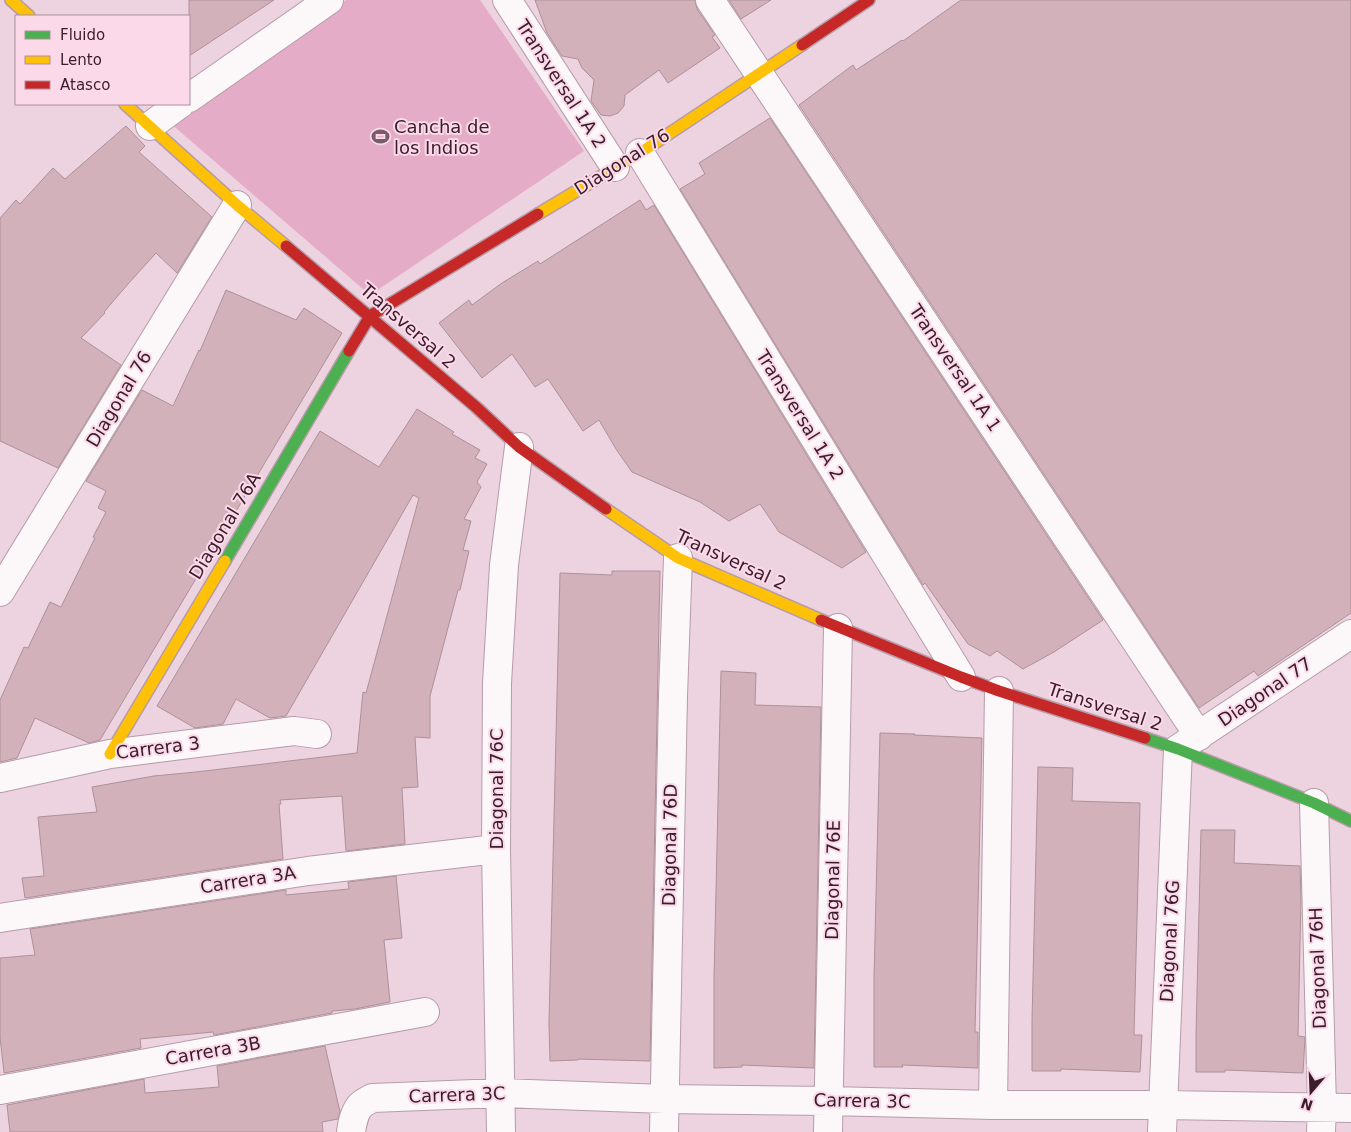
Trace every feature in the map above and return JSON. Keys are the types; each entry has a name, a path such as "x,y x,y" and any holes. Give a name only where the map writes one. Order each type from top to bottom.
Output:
{"street":[{"path":"10,0 27,15"},
{"path":"190,97 296,9 329,0"},
{"name":"Transversal 1A 2","path":"507,0 615,168"},
{"name":"Transversal 1A 1","path":"710,0 759,73 1189,742"},
{"name":"Diagonal 76","path":"370,316 640,153 869,0"},
{"name":"Transversal 2","path":"126,105 237,205 370,316 476,407 519,447 606,510 678,558 838,628 999,691 1189,742 1351,821"},
{"path":"150,126 179,105"},
{"name":"Transversal 1A 2","path":"640,153 961,677"},
{"name":"Diagonal 76","path":"0,592 237,205"},
{"name":"Diagonal 76A","path":"110,754 370,316"},
{"name":"Diagonal 76C","path":"500,1132 496,849 497,683 504,565 519,447"},
{"name":"Diagonal 76D","path":"664,1132 672,706 678,558"},
{"name":"Diagonal 76E","path":"828,1132 838,628"},
{"name":"Diagonal 77","path":"1189,742 1351,634"},
{"path":"993,1105 999,691"},
{"name":"Carrera 3","path":"0,778 110,754 294,731 317,734"},
{"name":"Diagonal 76G","path":"1162,1132 1162,1105 1189,742"},
{"name":"Diagonal 76H","path":"1314,803 1321,1119"},
{"name":"Carrera 3A","path":"0,918 308,871 496,849"},
{"name":"Carrera 3B","path":"0,1090 425,1012"},
{"name":"Carrera 3C","path":"351,1132 361,1105 372,1098 500,1093 993,1105 1162,1105 1321,1119 1351,1108"}],"shaded area":[{"name":"Cancha de los Indios","path":"346,0 480,0 584,151 370,295 170,123"}],"building":[{"path":"189,0 274,0 190,55"},
{"path":"535,0 695,0 697,9 715,35 712,37 720,48 668,83 659,70 625,95 624,106 618,113 610,116 601,115 591,101 594,80 582,68 578,59 562,56 547,33"},
{"path":"729,0 771,0 741,19"},
{"path":"961,0 1351,0 1351,613 1258,676 1254,671 1199,708 799,105 853,65 856,70 903,41"},
{"path":"770,118 1103,620 1054,652 1023,669 997,651 990,656 968,644 925,583 923,585 680,189 705,174 699,163"},
{"path":"126,126 145,146 139,152 212,217 177,273 156,253 81,338 121,365 58,468 0,441 0,218 16,200 20,204 53,168 65,179"},
{"path":"640,200 646,210 654,205 866,552 842,568 779,532 760,504 729,521 700,502 632,472 599,420 583,431 548,379 535,387 512,354 482,378 439,323 469,300 472,305 502,283 538,261 540,264"},
{"path":"226,290 296,320 304,308 342,333 100,740 89,743 35,718 17,758 0,762 0,700 24,647 28,648 50,602 61,607 106,512 98,508 106,491 86,481 142,390 173,406 200,351"},
{"path":"417,409 454,432 452,434 480,450 475,458 487,464 477,482 481,487 464,519 471,521 463,550 469,551 430,696 430,738 415,737 418,787 402,788 405,844 346,851 342,796 280,800 283,859 25,898 22,878 44,876 38,817 97,812 92,787 154,776 357,753 363,692 366,693 419,498 413,495 286,716 270,718 236,699 223,724 195,728 157,706 320,431 379,467"},
{"path":"612,571 660,571 650,1061 578,1059 550,1061 549,1023 560,573 612,575"},
{"path":"721,671 756,673 755,705 821,707 814,1068 742,1065 742,1067 714,1068 714,978"},
{"path":"880,733 982,738 975,1032 978,1032 978,1068 902,1065 903,1067 874,1067 874,978"},
{"path":"1038,767 1073,768 1072,801 1140,803 1134,1035 1142,1035 1140,1072 1061,1069 1061,1071 1032,1071"},
{"path":"1201,830 1235,830 1234,863 1300,866 1298,1036 1305,1037 1303,1073 1225,1070 1225,1072 1196,1072"},
{"path":"396,876 402,938 384,940 390,1002 355,1009 332,1011 332,1013 214,1035 213,1032 140,1039 141,1048 4,1073 0,1037 0,958 35,955 30,929 286,890 286,895 349,889 348,882"},
{"path":"325,1046 340,1112 338,1119 322,1122 323,1132 10,1132 7,1105 144,1079 145,1093 219,1087 217,1066"}],"traffic: fast":[{"path":"225,561 349,351"},
{"path":"1145,738 1178,749 1314,803 1351,821"}],"traffic: slow":[{"path":"11,0 28,15"},
{"path":"538,214 640,153 802,45"},
{"path":"126,105 237,205 286,246"},
{"path":"606,509 678,558 821,620"},
{"path":"110,754 225,561"}],"traffic: jam":[{"path":"802,45 869,0"},
{"path":"349,351 370,316 538,214"},
{"path":"286,246 476,407 519,447 606,509"},
{"path":"821,620 999,691 1145,738"}],"place":[{"name":"Cancha de los Indios","path":"380,137"}]}
